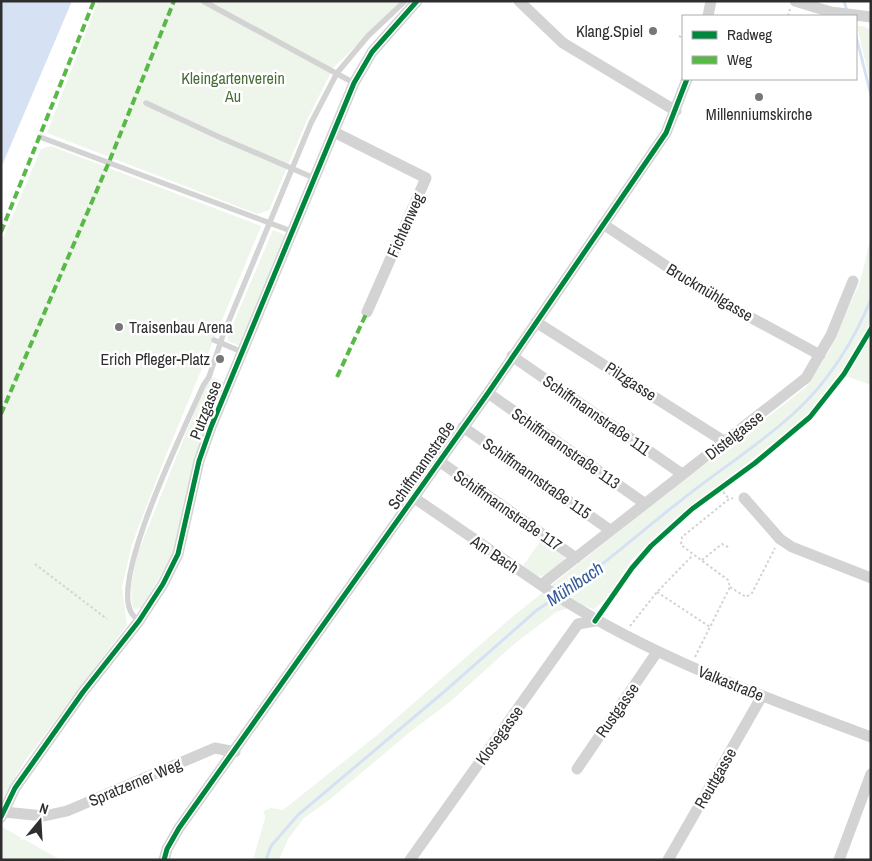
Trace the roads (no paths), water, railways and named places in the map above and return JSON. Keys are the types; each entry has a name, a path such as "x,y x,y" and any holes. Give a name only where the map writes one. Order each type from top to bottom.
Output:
{"street":[{"path":"519,1 563,43 676,111"},
{"path":"708,15 711,1"},
{"path":"795,1 829,13 848,15"},
{"name":"Putzgasse","path":"2,815 15,788 163,584 178,554 199,461 291,231 354,83 372,52 412,2"},
{"name":"Schiffmannstraße","path":"164,860 166,849 178,828 235,752 488,392 666,134 687,80"},
{"name":"Fichtenweg","path":"334,132 426,178 367,312"},
{"name":"Bruckmühlgasse","path":"603,224 713,297 820,355"},
{"name":"Distelgasse","path":"576,558 644,502 725,442 806,378 832,335 853,281"},
{"name":"Pilzgasse","path":"536,322 725,442"},
{"name":"Schiffmannstraße 111","path":"512,356 682,474"},
{"name":"Schiffmannstraße 113","path":"488,392 644,502"},
{"name":"Schiffmannstraße 115","path":"463,427 610,530"},
{"name":"Schiffmannstraße 117","path":"439,461 576,558"},
{"name":"Am Bach","path":"413,498 564,600"},
{"path":"744,498 780,539 792,547 871,578"},
{"path":"545,588 576,558"},
{"name":"Valkastraße","path":"564,600 595,621 658,652 762,696 871,737"},
{"name":"Klosegasse","path":"410,860 578,624 595,621"},
{"name":"Rustgasse","path":"577,769 658,652"},
{"name":"Reuttgasse","path":"668,860 762,696"},
{"name":"Spratzerner Weg","path":"2,815 44,816 67,811 215,748 235,752"},
{"path":"839,860 871,774"}],"lane":[{"path":"203,1 354,83"},
{"path":"138,621 130,612 128,586 133,559 146,518 222,343 223,335 311,123 336,72 368,36 412,2"},
{"path":"146,103 314,178"},
{"path":"40,137 291,231"},
{"path":"214,340 242,352"}],"water":[{"path":"1,1 72,1 1,168"}],"waterway":[{"name":"Mühlbach","path":"844,1 847,11"},
{"name":"Mühlbach","path":"857,40 871,95"},
{"name":"Mühlbach","path":"560,595 591,573 793,414 828,376 848,346 871,299"},
{"name":"Mühlbach","path":"266,860 271,846 298,815 445,691 537,610 555,598"}],"place":[{"name":"Klang.Spiel","path":"653,31"},
{"name":"Millenniumskirche","path":"759,97"},
{"name":"Traisenbau Arena","path":"119,327"},
{"name":"Erich Pfleger-Platz","path":"220,359"}],"park label":[{"name":"Kleingartenverein Au","path":"233,87"}]}
